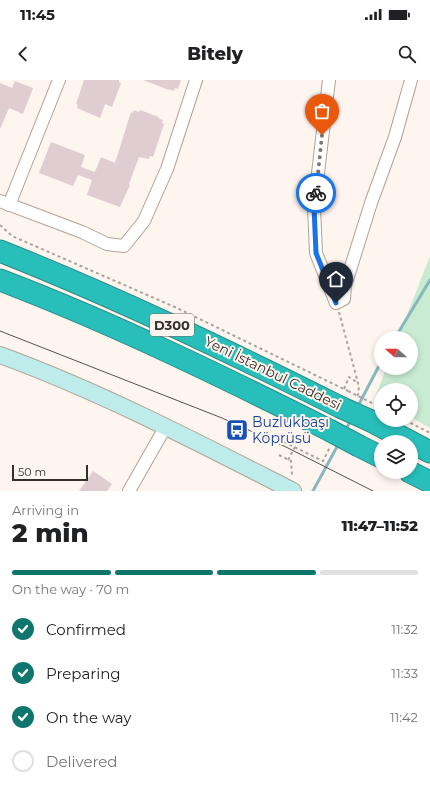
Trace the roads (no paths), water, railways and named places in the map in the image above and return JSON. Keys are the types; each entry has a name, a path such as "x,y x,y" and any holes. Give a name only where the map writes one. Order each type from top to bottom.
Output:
{"highway":[{"name":"Yeni İstanbul Caddesi","path":"0,251 74,280 212,343 374,410"},
{"name":"Yeni İstanbul Caddesi","path":"0,280 78,311 159,347 330,438 358,446 374,454"},
{"name":"Yeni İstanbul Caddesi","path":"398,427 430,452"},
{"path":"418,476 430,482"}],"street":[{"path":"59,80 5,203 82,232 107,244 124,246 144,221 167,169 196,80"},
{"path":"329,80 314,207 316,253 336,303 344,299 344,286 371,203 395,137 410,80"},
{"path":"0,355 55,375 166,426 293,491"},
{"path":"129,491 166,426"}],"waterway":[{"path":"399,331 430,280"},
{"path":"358,406 374,375"},
{"path":"345,431 351,420"},
{"path":"313,491 339,443"}],"tram line":[{"path":"0,331 222,418 286,447 373,491"}],"place":[{"name":"Buzlukbaşı Köprüsü","path":"237,430"}]}
